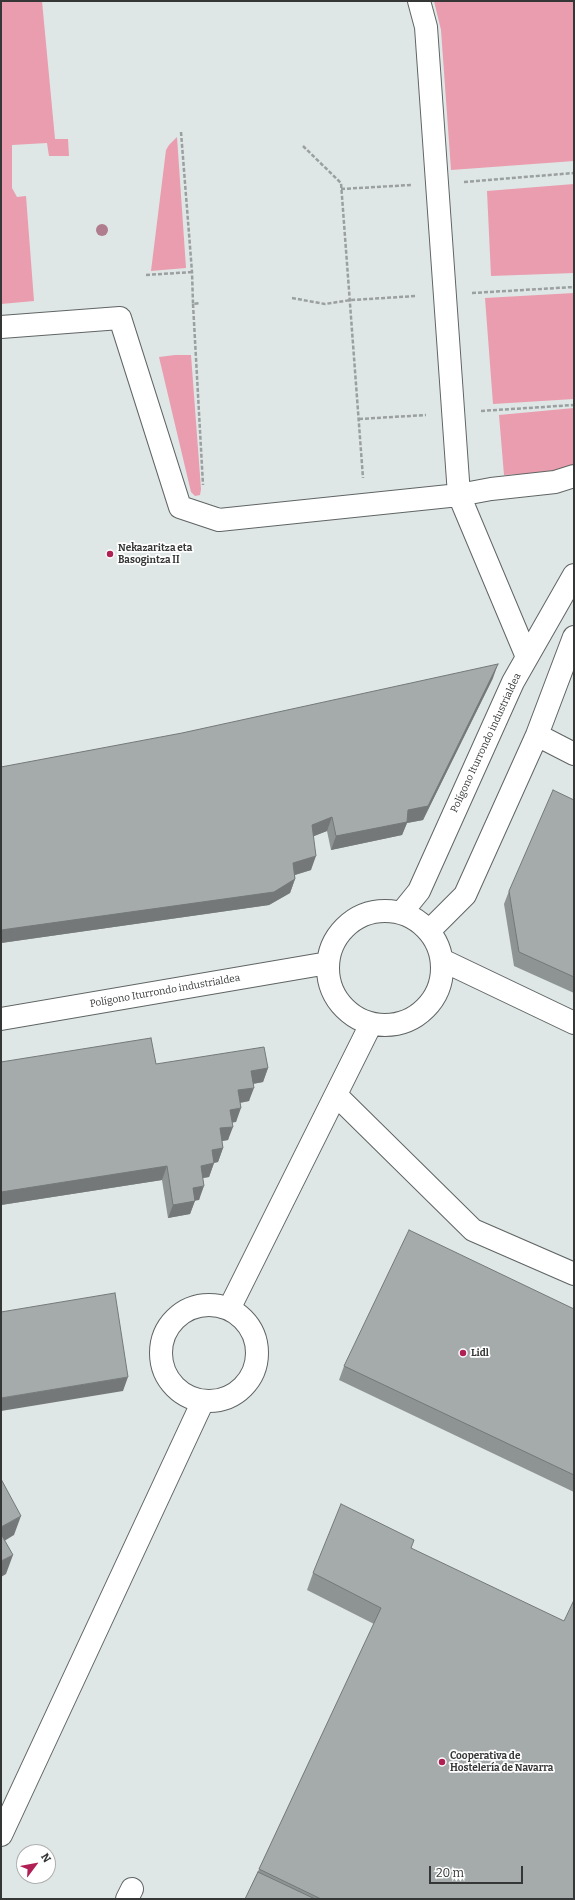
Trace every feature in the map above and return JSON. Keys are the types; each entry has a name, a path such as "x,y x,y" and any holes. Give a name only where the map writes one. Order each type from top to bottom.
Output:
{"street":[{"path":"419,1 426,27 459,496 527,657"},
{"path":"1,327 120,318 180,507 219,520 459,496 491,490 555,482 574,476"},
{"name":"Polígono Iturrondo industrialdea","path":"402,912 419,891 513,682 574,575"},
{"path":"428,931 466,896 537,735 574,637"},
{"path":"537,735 574,754"},
{"path":"382,910 402,912 419,922 428,931 433,936 442,960 442,974 438,992 427,1008 411,1020 393,1026 371,1024 357,1019 342,1007 332,992 328,974 328,955 335,938 347,924 363,914 382,910"},
{"path":"442,960 574,1023"},
{"name":"Polígono Iturrondo industrialdea","path":"1,1019 328,963"},
{"path":"230,1309 371,1024"},
{"path":"336,1095 473,1230 574,1274"},
{"path":"200,1305 215,1305 230,1309 242,1318 251,1330 254,1337 257,1359 253,1373 244,1386 232,1395 219,1400 203,1401 189,1397 176,1388 167,1377 161,1362 161,1347 165,1332 174,1320 186,1310 200,1305"},
{"path":"1,1835 203,1401"}],"path":[{"path":"181,132 192,272 204,487"},
{"path":"303,146 341,183 351,300 363,479"},
{"path":"341,189 437,184 574,173"},
{"path":"146,275 192,272"},
{"path":"292,298 325,304 351,300"},
{"path":"193,304 200,303"}],"shaded area":[{"path":"1,1 42,1 55,139 68,139 69,156 49,156 47,143 12,145 12,188 17,197 26,196 34,301 1,304"},
{"path":"434,1 574,1 574,161 451,170 441,30"},
{"path":"177,137 186,268 151,271 166,150"},
{"path":"574,184 574,273 491,276 487,191"},
{"path":"574,293 574,399 493,404 485,298"},
{"path":"191,355 201,489 200,495 195,496 191,492 159,357"},
{"path":"574,408 574,466 550,473 504,475 499,415"}],"building":[{"path":"498,664 428,806 408,810 407,822 336,836 332,817 312,825 316,856 293,863 295,879 274,892 1,930 1,767 182,733"},
{"path":"553,790 574,800 574,977 519,952 509,891"},
{"path":"151,1038 156,1064 264,1047 268,1068 251,1071 254,1088 238,1090 241,1108 230,1110 233,1127 220,1128 223,1148 212,1150 214,1163 201,1166 204,1186 193,1188 195,1201 173,1205 167,1166 1,1192 1,1062"},
{"name":"Lidl","path":"409,1230 574,1309 574,1475 344,1366"},
{"path":"115,1293 128,1377 1,1398 1,1312"},
{"path":"1,1479 21,1516 1,1527"},
{"name":"Cooperativa de Hostelería de Navarra","path":"341,1504 414,1540 411,1548 564,1621 574,1600 574,1899 321,1899 259,1869 381,1608 313,1573"},
{"path":"1,1534 13,1555 1,1561"},
{"path":"258,1872 315,1899 245,1899"}],"place":[{"name":"Nekazaritza eta Basogintza II","path":"110,554"},
{"name":"Lidl","path":"463,1353"},
{"name":"Cooperativa de Hostelería de Navarra","path":"442,1762"}]}
